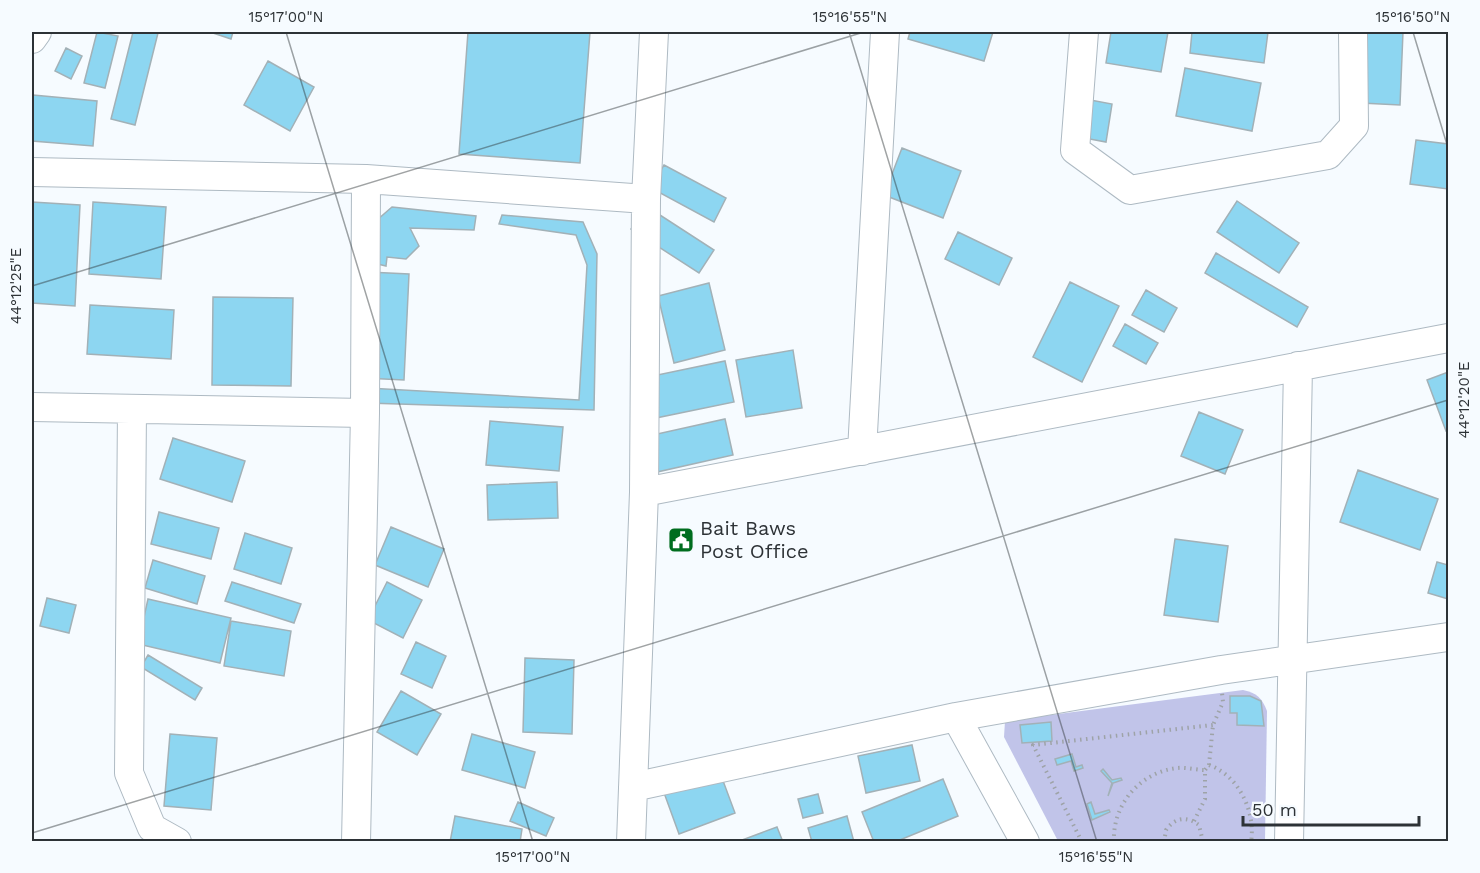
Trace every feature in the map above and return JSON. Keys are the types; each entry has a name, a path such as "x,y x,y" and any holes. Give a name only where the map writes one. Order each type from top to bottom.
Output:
{"street":[{"path":"32,39 37,32"},
{"path":"631,842 644,492 646,199 654,32"},
{"path":"862,451 885,32"},
{"path":"1084,32 1075,150 1130,190 1328,155 1354,126 1353,32"},
{"path":"32,172 366,179 646,199"},
{"path":"356,842 365,413 366,179"},
{"path":"644,492 1449,338"},
{"path":"1289,842 1298,366"},
{"path":"32,407 365,413"},
{"path":"132,409 129,773 152,828 177,842"},
{"path":"633,787 956,717 1221,670 1449,638"},
{"path":"956,717 1025,842"}],"path":[{"path":"1194,821 1205,799 1205,771 1209,765 1213,725 1223,702"},
{"path":"1082,842 1033,745 1213,725"},
{"path":"1209,765 1219,768 1236,784 1248,806 1251,842"},
{"path":"1096,842 1112,842 1113,827 1121,805 1136,786 1155,773 1178,768 1205,771"},
{"path":"1164,842 1166,830 1174,821 1180,819 1194,821 1202,831 1203,842"}],"shaded area":[{"path":"1243,690 1258,697 1267,711 1265,841 1058,841 1004,737 1005,721"}],"building":[{"path":"97,32 118,36 105,88 84,83"},
{"path":"133,32 158,33 135,125 111,119"},
{"path":"210,32 233,32 231,39"},
{"path":"468,32 590,32 580,163 459,154"},
{"path":"910,32 993,32 984,61 908,39"},
{"path":"1111,32 1168,32 1161,72 1106,63"},
{"path":"1192,32 1268,32 1264,63 1190,53"},
{"path":"1365,32 1403,32 1400,105 1361,103"},
{"path":"66,48 82,56 71,79 55,71"},
{"path":"268,61 314,87 290,131 244,105"},
{"path":"1185,68 1261,83 1252,131 1176,116"},
{"path":"33,95 97,101 93,146 32,141"},
{"path":"1085,99 1112,104 1106,142 1079,137"},
{"path":"1416,140 1448,144 1448,189 1410,184"},
{"path":"902,148 961,171 943,218 884,195"},
{"path":"664,165 726,198 714,222 651,188"},
{"path":"1237,201 1299,243 1279,273 1217,232"},
{"path":"32,202 80,205 75,306 32,303"},
{"path":"93,202 166,207 161,279 89,274"},
{"path":"646,206 714,250 699,273 631,229"},
{"path":"392,207 476,216 474,230 410,228 419,246 406,259 387,257 386,266 365,261 362,233"},
{"path":"502,215 583,222 597,254 594,410 367,403 368,388 579,400 587,265 576,235 499,224"},
{"path":"958,232 1012,258 999,285 945,259"},
{"path":"1216,253 1308,307 1297,327 1205,273"},
{"path":"368,272 409,274 404,380 364,378"},
{"path":"1070,282 1119,306 1082,382 1033,357"},
{"path":"709,283 725,350 674,363 658,296"},
{"path":"1146,290 1177,308 1164,332 1132,315"},
{"path":"213,297 293,298 291,386 212,385"},
{"path":"90,305 174,310 171,359 87,354"},
{"path":"1125,324 1158,343 1146,364 1113,346"},
{"path":"793,350 802,408 746,417 736,360"},
{"path":"725,361 734,402 646,420 638,379"},
{"path":"1448,372 1448,430 1446,431 1427,380"},
{"path":"1199,412 1243,430 1225,474 1181,456"},
{"path":"725,419 733,455 657,472 648,436"},
{"path":"490,421 563,427 559,471 486,465"},
{"path":"173,438 245,461 232,502 160,479"},
{"path":"1358,470 1438,499 1420,550 1340,522"},
{"path":"557,482 558,518 488,520 487,485"},
{"path":"159,512 219,528 211,559 151,544"},
{"path":"391,527 444,549 428,587 375,565"},
{"path":"245,533 292,548 281,584 234,569"},
{"path":"1175,539 1228,546 1218,622 1164,615"},
{"path":"153,560 205,576 197,604 145,588"},
{"path":"1437,562 1448,565 1448,599 1428,593"},
{"path":"232,582 301,604 294,623 225,601"},
{"path":"387,582 422,600 403,638 368,620"},
{"path":"47,598 76,605 69,633 40,626"},
{"path":"148,599 231,618 220,663 138,644"},
{"path":"231,621 291,631 284,676 224,666"},
{"path":"416,642 446,656 432,688 401,674"},
{"path":"148,655 202,688 195,700 141,667"},
{"path":"525,658 574,660 572,734 523,732"},
{"path":"401,691 441,714 417,755 377,732"},
{"path":"1230,696 1250,696 1261,701 1264,726 1237,725 1237,713 1230,713"},
{"path":"1051,722 1052,741 1022,743 1020,725"},
{"path":"170,734 217,738 211,810 164,806"},
{"path":"472,734 535,752 525,788 462,770"},
{"path":"912,745 920,781 866,793 858,756"},
{"path":"1072,754 1076,767 1082,765 1083,768 1074,771 1071,761 1057,765 1055,759"},
{"path":"1103,769 1112,780 1121,778 1122,780 1113,783 1108,796 1112,783 1101,771"},
{"path":"719,770 735,813 679,834 663,790"},
{"path":"943,779 958,816 895,842 874,842 862,812"},
{"path":"818,794 823,813 803,818 798,799"},
{"path":"518,802 554,818 546,836 510,821"},
{"path":"1091,802 1095,814 1109,810 1110,812 1092,820 1087,804"},
{"path":"455,816 522,829 520,842 450,842"},
{"path":"847,816 854,842 812,842 808,828"},
{"path":"777,827 783,842 742,842 742,840"}],"place":[{"name":"Bait Baws Post Office","path":"681,540"}]}
